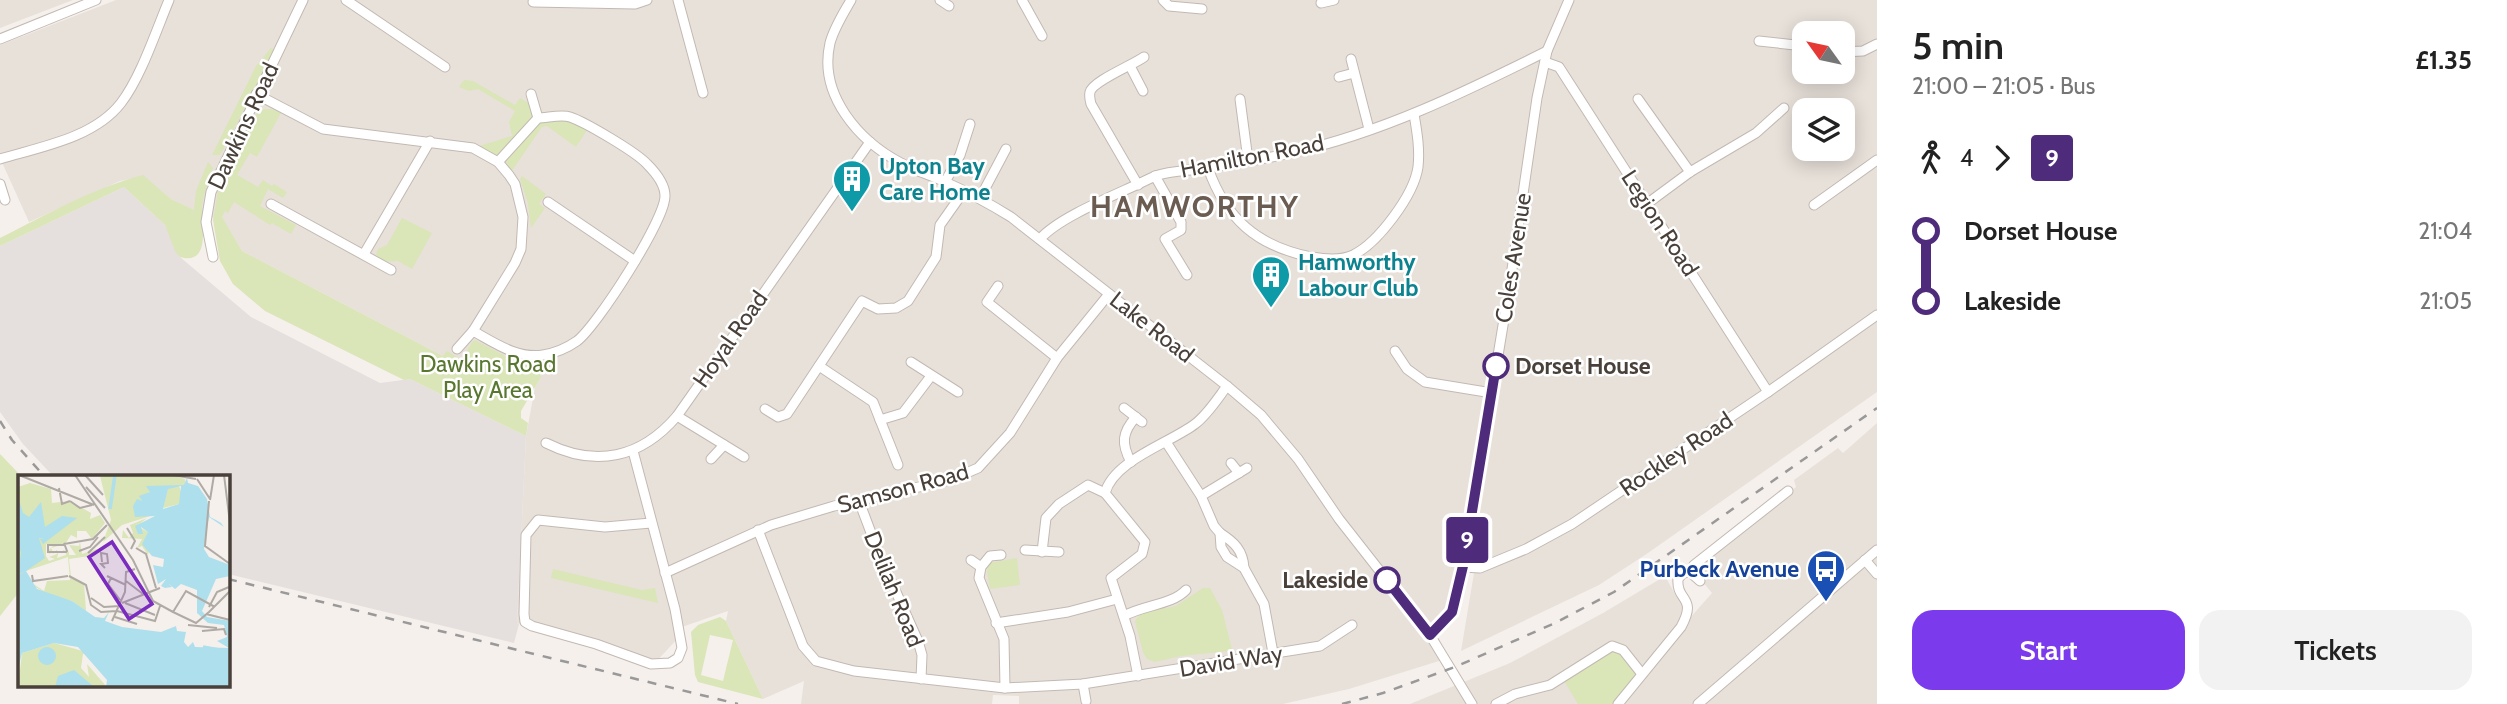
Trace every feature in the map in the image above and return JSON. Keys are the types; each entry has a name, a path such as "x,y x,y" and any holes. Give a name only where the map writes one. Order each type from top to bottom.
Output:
{"street":[{"path":"0,39 96,0"},
{"path":"0,159 59,142 109,115 131,87 169,0"},
{"name":"Dawkins Road","path":"213,257 207,232 208,200 256,94 303,0"},
{"path":"346,0 444,67"},
{"path":"533,2 635,4 647,0"},
{"path":"678,0 703,93"},
{"name":"Lake Road","path":"850,0 830,43 828,63 832,86 842,111 870,142 904,165 980,198 1011,217 1261,415 1298,459 1339,519 1430,635 1472,704"},
{"path":"940,0 949,6"},
{"path":"1022,0 1042,36"},
{"path":"1163,0 1168,6 1202,9"},
{"path":"1321,3 1334,0"},
{"name":"Coles Avenue","path":"1430,635 1452,612 1463,566 1547,51 1569,0"},
{"path":"1759,41 1792,45"},
{"path":"1855,51 1863,51 1877,44"},
{"name":"Hamilton Road","path":"1040,239 1048,230 1066,220 1155,176 1290,153 1370,129 1414,114 1547,51"},
{"path":"1138,185 1106,135 1091,104 1090,91 1096,83 1144,57"},
{"path":"1351,59 1370,129"},
{"name":"Legion Road","path":"1545,62 1559,67 1768,393"},
{"path":"1130,66 1143,91"},
{"path":"1339,77 1354,73"},
{"path":"256,94 323,129 473,148 498,162 515,184 519,194 523,239 515,263 473,331 457,349"},
{"path":"531,94 538,118"},
{"path":"1240,99 1248,160"},
{"path":"1638,99 1690,172"},
{"path":"1648,203 1690,172 1756,133 1784,108"},
{"path":"1208,168 1216,191 1231,213 1257,237 1297,254 1335,260 1351,256 1379,234 1401,206 1411,187 1418,170 1419,147 1414,114"},
{"path":"473,331 520,354 541,355 558,351 579,340 635,261 658,218 665,196 659,178 645,161 568,116 538,118 498,162"},
{"path":"945,182 960,155 970,124"},
{"path":"364,254 430,141"},
{"name":"Hoyal Road","path":"545,443 560,451 582,456 608,456 633,451 663,432 870,142"},
{"path":"980,198 1006,149"},
{"path":"1814,205 1877,160"},
{"path":"1155,176 1181,222 1181,230 1165,239 1187,275"},
{"path":"0,184 5,200"},
{"path":"765,409 778,417 787,414 862,301 878,309 896,308 908,301 936,257 940,225 964,191"},
{"path":"548,202 635,261"},
{"path":"271,204 391,270"},
{"path":"998,286 987,302 1058,358"},
{"name":"Samson Road","path":"665,573 758,530 834,506 950,480 978,468 1010,433 1058,358 1109,294"},
{"name":"Rockley Road","path":"1463,566 1480,568 1526,549 1572,524 1768,393 1877,315"},
{"path":"1395,352 1414,376 1424,382 1492,393"},
{"path":"911,362 958,392"},
{"path":"819,366 873,402 898,465"},
{"path":"880,420 903,413 931,376"},
{"path":"1105,493 1114,479 1131,462 1195,423 1227,386"},
{"path":"1125,408 1139,419 1124,437 1123,449 1131,462"},
{"path":"677,416 744,457"},
{"path":"1166,442 1201,496 1214,526 1220,533 1227,557 1244,568 1268,612 1273,653"},
{"path":"711,459 724,445"},
{"path":"633,451 665,573 682,648 678,657 670,663 651,664 525,622 526,535 538,520 604,527 651,523"},
{"path":"1201,496 1243,470 1231,463"},
{"path":"1042,552 1046,518 1059,504 1088,485 1105,493 1143,538 1145,546 1140,556 1112,576 1138,676"},
{"path":"1618,704 1681,627 1687,615 1688,606 1677,582 1681,575 1690,572 1694,565 1788,491"},
{"name":"Delilah Road","path":"859,501 879,554 918,641 922,655 921,679"},
{"name":"David Way","path":"758,530 803,646 809,655 827,665 1005,688 1083,684 1320,646 1352,625"},
{"path":"1025,550 1059,552"},
{"path":"1698,704 1877,550"},
{"path":"1001,555 990,556 981,567 979,578 1004,639 1005,688"},
{"path":"971,560 981,567"},
{"path":"1865,560 1877,574"},
{"path":"1690,572 1700,581"},
{"path":"1124,616 1152,604 1175,600 1186,590"},
{"path":"996,623 1068,612 1117,599"},
{"path":"1496,704 1515,694 1550,685 1612,646 1623,650 1642,674"},
{"path":"1083,684 1086,701"}],"shaded area":[{"path":"0,0 73,0 0,28"},
{"path":"116,0 1877,0 1877,392 1599,585 1461,651 1474,573 1480,569 1463,567 1452,612 1430,635 1445,656 1439,661 1349,689 1283,704 1019,704 1019,696 993,695 992,704 801,704 804,681 763,699 726,621 728,611 679,628 680,636 654,664 517,623 526,436 535,387 541,377 538,361 511,359 475,341 471,343 462,360 443,356 242,251 223,220 203,215 171,199 143,176 120,181 29,222 0,158 0,45"},
{"path":"124,187 165,225 180,257 251,317 380,383 410,379 526,436 519,624 514,643 229,574 229,475 52,475 23,444 0,412 0,246"},
{"path":"1877,423 1877,704 1410,704 1510,663 1665,576 1689,619 1712,593 1693,570 1796,487 1794,480 1838,448 1843,453"}],"green space":[{"path":"271,48 275,50 222,152 212,155 256,66"},
{"path":"464,80 473,81 515,105 520,98 535,107 538,118 568,116 589,127 576,147 547,126 542,127 509,175 473,148 512,136 509,122 515,111 478,89 469,91 459,87"},
{"name":"Dawkins Road Play Area","path":"264,109 281,113 257,157 250,153 237,175 258,187 263,180 287,192 283,198 268,189 260,206 296,225 291,234 272,223 270,225 234,202 228,213 225,211 222,217 242,251 443,356 447,351 462,360 475,340 511,359 538,361 541,377 521,411 521,418 528,423 526,436 410,379 404,380 265,311 233,284 220,261 213,220 218,191 256,115"},
{"path":"208,162 213,168 202,206 203,241 197,255 190,258 180,257 165,225 124,187 0,246 0,238 52,211 106,187 143,175 171,199 194,210 196,191"},
{"path":"522,176 546,194 539,204 545,208 531,228 528,203 520,179"},
{"path":"402,218 432,233 412,269 398,261 382,262 376,254 378,249 387,245"},
{"path":"0,454 20,475 18,593 0,616"},
{"path":"1017,558 1020,585 990,589 987,572 989,563"},
{"path":"553,569 642,590 655,588 658,603 551,578"},
{"path":"1203,588 1210,588 1222,610 1232,649 1155,662 1147,659 1135,621 1141,613 1176,606"},
{"path":"720,617 726,621 763,699 698,682 691,632 698,625","holes":["710,635 733,640 723,681 701,675"]},
{"path":"1609,650 1619,651 1636,674 1634,679 1615,704 1578,704 1563,679"}],"railway":[{"path":"1342,704 1383,693 1455,667 1555,623 1614,592 1877,408"},
{"path":"0,421 12,440 43,475"},
{"path":"229,579 738,704"}],"bus line":[{"name":"9","path":"1387,580 1430,635 1452,612 1463,566 1496,366"}],"place":[{"name":"Upton Bay Care Home","path":"852,213"},
{"name":"Hamworthy Labour Club","path":"1271,309"},
{"name":"Dorset House","path":"1496,366"},
{"name":"Lakeside","path":"1387,580"},
{"name":"Purbeck Avenue","path":"1826,603"}],"district":[{"name":"HAMWORTHY","path":"1195,206"}]}
